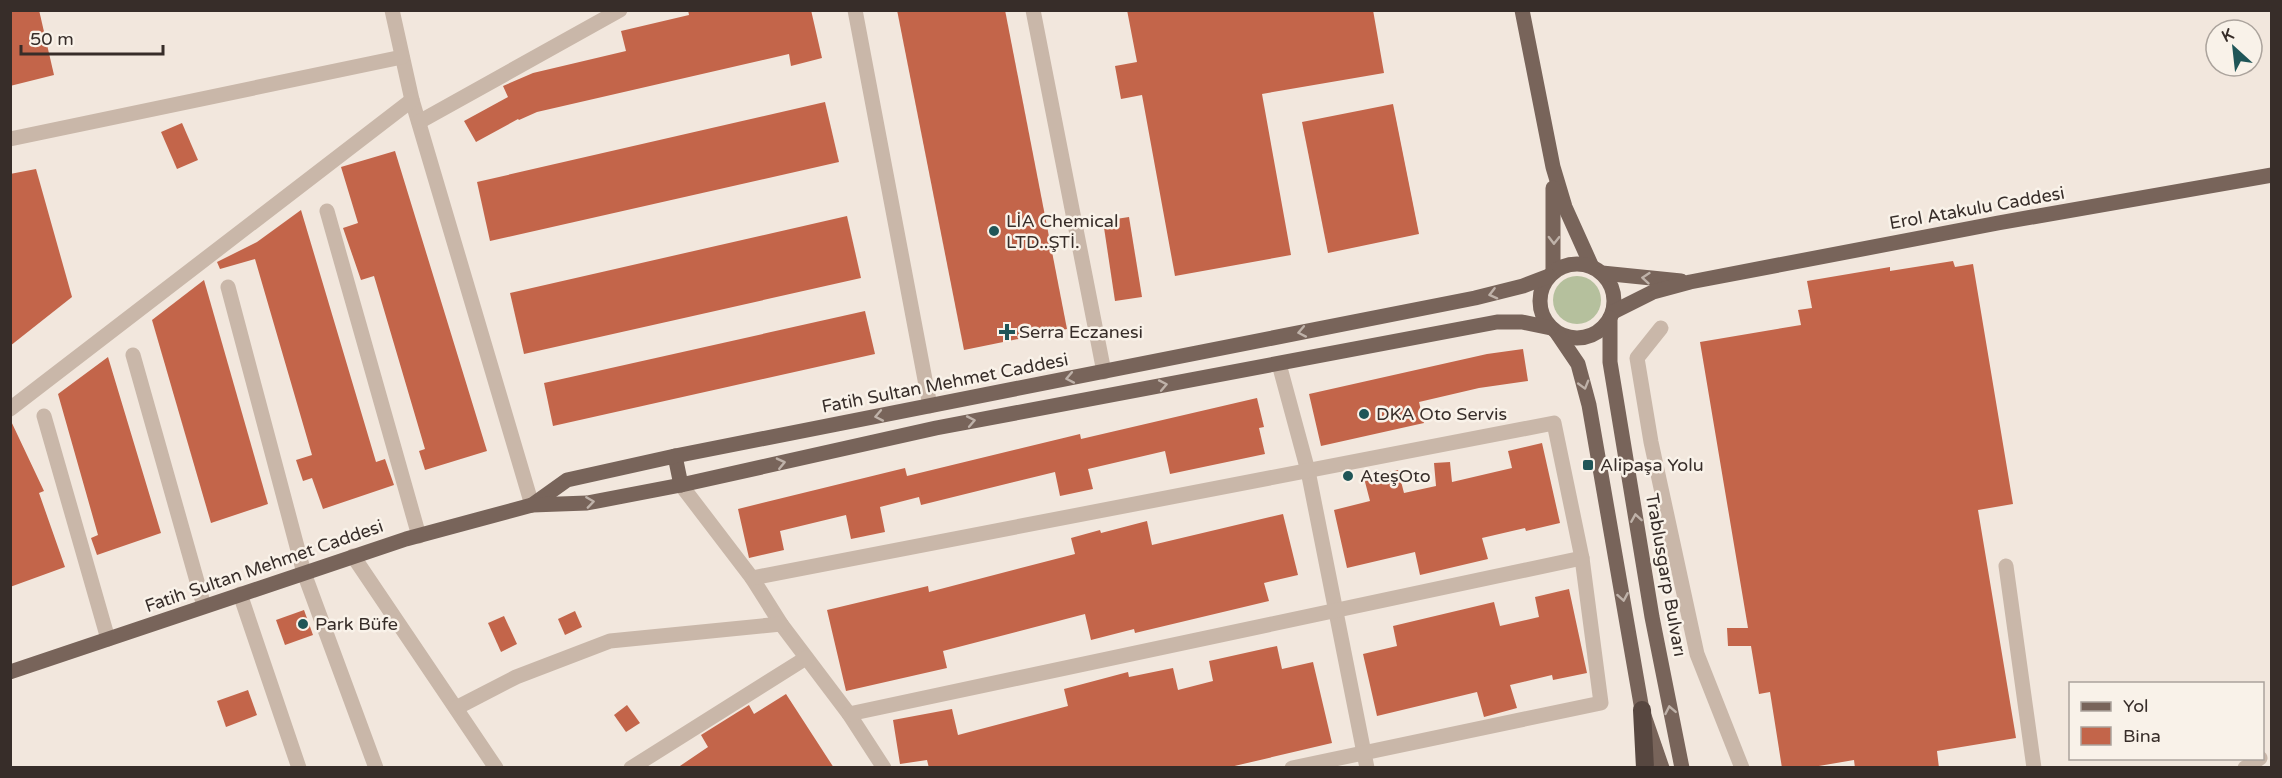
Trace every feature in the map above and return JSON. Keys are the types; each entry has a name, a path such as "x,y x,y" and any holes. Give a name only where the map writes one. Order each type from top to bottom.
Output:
{"highway":[{"path":"1642,710 1645,768"}],"main road":[{"path":"1522,10 1553,167 1565,207 1597,270 1613,291 1614,302 1611,315 1604,326 1587,337 1577,339 1554,331"},
{"path":"1551,274 1553,167"},
{"name":"Erol Atakulu Caddesi","path":"1690,282 1998,223 2271,175"},
{"path":"1662,768 1642,710 1589,405 1578,364 1544,319 1539,297 1542,285 1551,274 1572,264 1597,270 1690,282"},
{"name":"Fatih Sultan Mehmet Caddesi","path":"532,506 567,480 675,456 1475,298 1523,286 1551,274"},
{"path":"1611,315 1653,292 1690,282"},
{"name":"Trablusgarp Bulvarı","path":"1611,315 1610,362 1652,617 1682,768"},
{"name":"Fatih Sultan Mehmet Caddesi","path":"10,672 353,556 532,506 587,503 681,485 936,428 1497,322 1522,322 1554,331"},
{"path":"1273,338 1279,364"},
{"path":"930,406 936,428"},
{"path":"675,456 681,485"}],"street":[{"path":"392,10 418,122 532,506"},
{"path":"418,122 620,10"},
{"path":"855,10 930,406"},
{"path":"1033,10 1104,372"},
{"path":"10,139 402,57"},
{"path":"10,409 412,100"},
{"path":"327,211 419,536"},
{"path":"228,287 304,573 376,768"},
{"path":"1660,328 1637,358 1651,442 1697,654 1742,768"},
{"path":"133,355 204,606"},
{"path":"1279,364 1308,471 1365,760"},
{"path":"44,416 108,639"},
{"path":"752,578 1554,423 1582,558 1601,703 1365,760 1292,768"},
{"path":"681,485 752,578 781,624 849,714 884,768"},
{"path":"353,556 496,768"},
{"path":"849,714 1582,558"},
{"path":"2006,566 2034,768"},
{"path":"240,594 299,768"},
{"path":"456,708 516,677 610,641 781,624"},
{"path":"631,768 806,658"}],"green space":[{"path":"1577,276 1594,283 1601,300 1594,317 1577,324 1560,317 1553,300 1560,283"}],"building":[{"path":"10,10 39,10 54,75 10,86"},
{"path":"688,10 811,10 822,58 791,66 789,54 537,112 518,119 476,142 464,121 508,97 503,86 533,73 626,51 621,31 689,15"},
{"name":"LİA Chemical LTD..ŞTİ.","path":"897,10 1005,10 1067,329 964,350"},
{"path":"1127,10 1373,10 1384,73 1262,94 1291,255 1175,276 1142,95 1121,99 1115,66 1137,62"},
{"path":"825,102 839,162 490,241 477,182"},
{"path":"1393,104 1419,234 1328,253 1302,122"},
{"path":"182,123 198,160 177,169 161,132"},
{"path":"395,151 487,451 425,470 419,451 425,449 374,276 361,280 343,228 358,223 341,167"},
{"path":"36,169 72,297 10,346 10,174"},
{"path":"301,210 376,462 385,459 394,485 323,509 312,478 303,481 296,460 312,455 255,259 220,269 217,262 257,242"},
{"path":"847,216 861,278 524,354 510,293"},
{"path":"1129,217 1142,297 1115,301 1103,221"},
{"path":"1953,261 1955,267 1973,264 2013,504 1978,510 2016,738 1937,751 1939,768 1855,768 1854,760 1807,768 1782,768 1770,692 1759,694 1751,646 1728,646 1727,628 1748,628 1700,342 1801,325 1798,310 1812,308 1807,281 1890,267 1890,271"},
{"path":"204,280 268,504 211,523 152,320"},
{"path":"865,311 875,354 553,426 544,383"},
{"path":"1523,349 1528,381 1479,388 1419,402 1424,423 1321,446 1309,394 1487,354"},
{"path":"108,357 161,533 97,555 91,538 98,535 58,394"},
{"path":"1257,398 1264,427 1259,428 1265,454 1170,474 1165,451 1088,469 1093,489 1060,496 1055,472 921,505 919,497 880,507 885,532 851,539 846,515 780,531 784,550 749,558 738,509 905,468 907,476 1080,434 1081,439"},
{"path":"10,419 44,491 39,493 65,567 10,587"},
{"path":"1542,443 1560,523 1482,538 1488,559 1420,575 1415,552 1347,568 1334,510 1370,501 1364,478 1398,470 1404,493 1436,486 1434,463 1450,462 1452,482 1512,468 1508,451"},
{"path":"1283,514 1298,575 1264,583 1269,601 1135,633 1134,629 1091,640 1085,614 943,651 947,668 846,691 827,610 928,586 929,592 1075,554 1071,538 1100,530 1101,533 1147,521 1152,545"},
{"path":"1569,589 1587,673 1553,680 1552,675 1510,685 1517,708 1484,717 1477,692 1377,716 1363,654 1397,646 1393,626 1494,602 1500,626 1539,617 1535,597"},
{"path":"304,610 313,635 285,645 276,620"},
{"path":"575,611 582,627 565,635 558,619"},
{"path":"504,616 517,644 501,652 488,623"},
{"path":"1277,646 1282,669 1313,662 1332,743 1226,768 929,768 927,760 900,764 893,720 952,709 958,735 1068,706 1064,689 1128,672 1129,677 1173,668 1178,690 1213,681 1209,661"},
{"path":"248,690 257,715 226,727 217,701"},
{"path":"786,694 834,768 677,768 708,747 701,735 749,705 754,714"},
{"path":"627,705 640,723 626,732 614,715"}],"place":[{"name":"LİA Chemical LTD..ŞTİ.","path":"994,231"},
{"name":"Serra Eczanesi","path":"1007,332"},
{"name":"DKA Oto Servis","path":"1364,414"},
{"name":"Alipaşa Yolu","path":"1588,465"},
{"name":"AteşOto","path":"1348,476"},
{"name":"Park Büfe","path":"303,624"}]}
